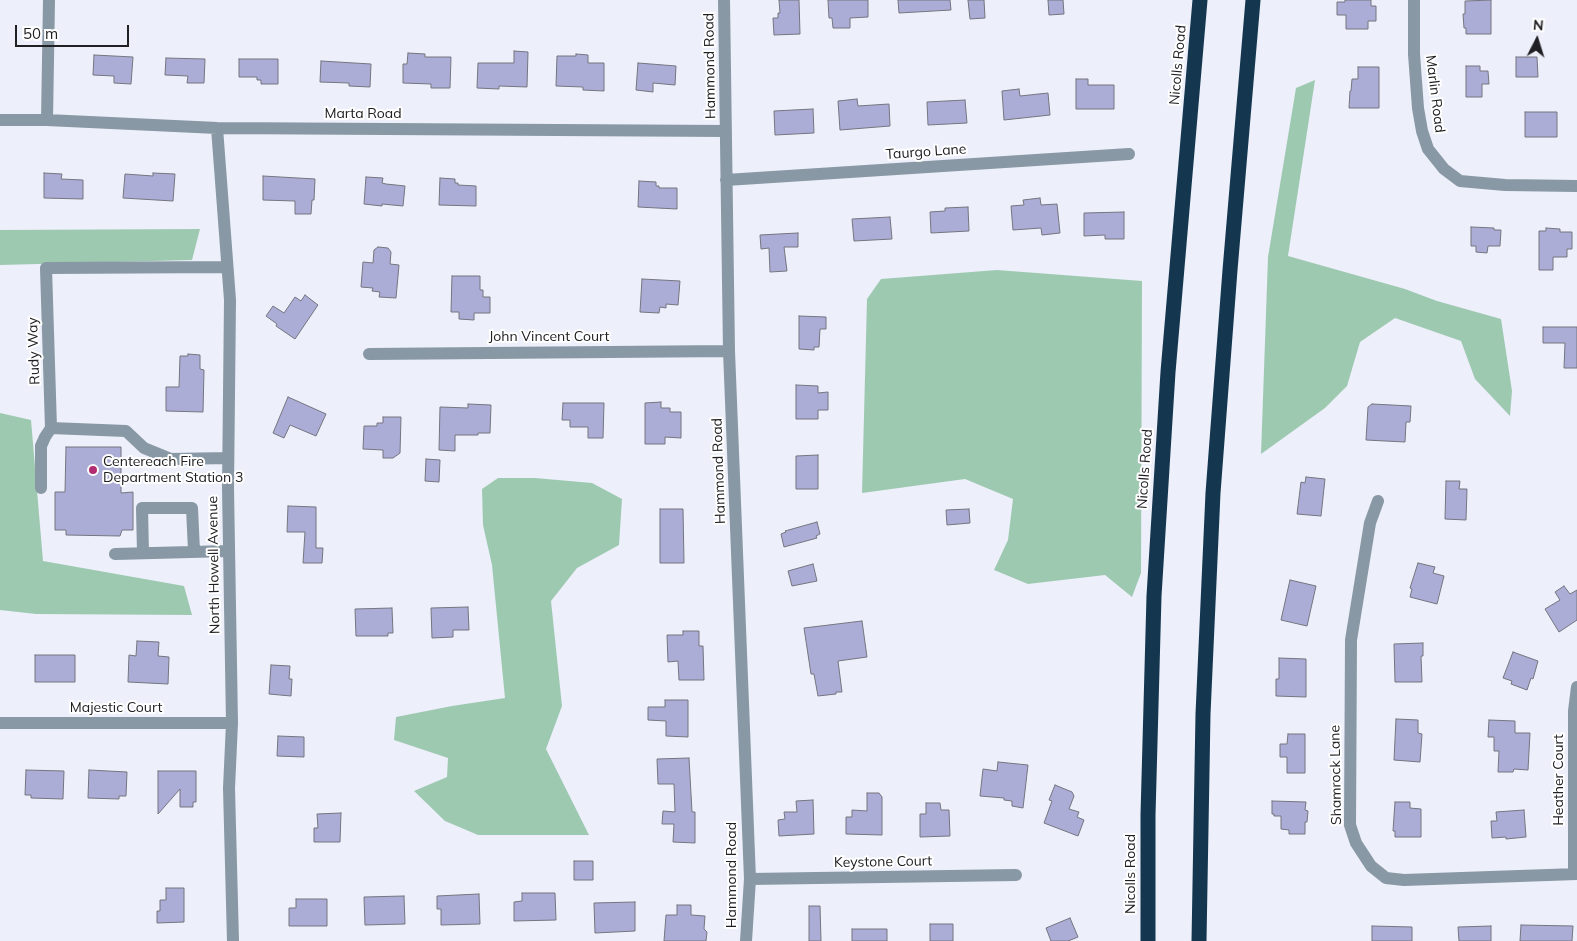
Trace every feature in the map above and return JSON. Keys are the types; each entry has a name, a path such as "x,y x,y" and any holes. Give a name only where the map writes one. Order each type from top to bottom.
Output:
{"highway":[{"name":"Nicolls Road","path":"1148,941 1148,815 1155,577 1169,362 1200,0"},
{"path":"1199,941 1203,714 1213,493 1253,0"}],"street":[{"path":"47,120 49,0"},
{"name":"Hammond Road","path":"724,0 729,351 750,879 746,941"},
{"name":"Marlin Road","path":"1414,0 1414,54 1421,124 1428,149 1444,169 1460,181 1505,185 1577,186"},
{"name":"Marta Road","path":"0,120 47,120 217,128 726,131"},
{"name":"North Howell Avenue","path":"217,128 230,300 228,458 232,723 229,788 232,941"},
{"name":"Taurgo Lane","path":"726,180 1128,154"},
{"name":"Rudy Way","path":"51,428 46,268 227,266"},
{"name":"John Vincent Court","path":"368,354 729,351"},
{"path":"41,488 41,446 51,428 126,431 144,448 171,459 228,458"},
{"name":"Shamrock Lane","path":"1378,501 1370,523 1351,640 1350,825 1356,843 1371,866 1386,878 1404,880 1575,874"},
{"path":"143,553 142,508 192,508 194,552"},
{"path":"115,554 229,550"},
{"name":"Heather Court","path":"1575,874 1574,711 1577,687"},
{"name":"Majestic Court","path":"0,723 232,723"},
{"name":"Keystone Court","path":"750,879 1016,875"}],"green space":[{"path":"1315,80 1288,256 1405,289 1437,301 1501,319 1512,391 1510,416 1475,379 1461,341 1395,318 1360,342 1347,386 1325,408 1261,454 1268,257 1296,88"},
{"path":"200,229 192,260 0,265 0,230"},
{"path":"997,270 1142,281 1141,573 1132,597 1105,575 1028,584 994,570 1008,540 1013,499 965,479 862,493 867,299 881,279"},
{"path":"0,413 31,420 43,561 184,586 192,615 36,614 0,610"},
{"path":"498,478 535,478 592,483 622,499 619,545 577,568 551,601 562,706 546,749 589,835 478,835 445,821 414,791 447,777 448,758 394,740 396,717 505,698 492,565 483,525 482,489"}],"building":[{"path":"779,0 799,0 800,34 774,35 773,18 778,18 778,13 780,13"},
{"path":"828,0 868,0 868,17 850,18 850,28 833,28 832,18 829,18"},
{"path":"898,0 950,0 951,10 899,13"},
{"path":"968,0 984,0 985,18 970,19"},
{"path":"1048,0 1063,0 1064,14 1049,15"},
{"path":"1345,0 1371,0 1371,6 1376,6 1376,21 1368,21 1368,29 1346,29 1346,15 1337,15 1337,2 1345,2"},
{"path":"1491,0 1491,34 1466,34 1463,14 1465,14 1465,1"},
{"path":"514,51 528,52 527,87 499,86 499,89 477,88 478,63 514,63"},
{"path":"408,53 425,54 425,57 451,57 450,88 431,88 431,84 403,83 403,64 407,64"},
{"path":"576,54 588,55 588,63 604,63 604,91 583,90 583,87 556,86 557,56 576,56"},
{"path":"94,55 133,57 131,84 114,83 114,76 93,75"},
{"path":"1516,57 1537,57 1538,77 1516,77"},
{"path":"166,58 205,59 204,83 187,83 188,76 165,75"},
{"path":"239,59 278,59 278,84 261,84 261,80 257,80 257,77 239,77"},
{"path":"321,61 371,64 370,87 349,86 349,83 320,82"},
{"path":"638,63 676,66 675,85 653,83 653,92 636,90"},
{"path":"1466,66 1480,66 1480,71 1488,71 1489,84 1482,84 1482,97 1466,97"},
{"path":"1358,67 1379,67 1379,108 1349,108 1352,79 1358,79"},
{"path":"1076,79 1088,79 1088,85 1114,85 1114,109 1076,109"},
{"path":"1019,89 1020,96 1048,93 1050,115 1004,120 1002,91"},
{"path":"857,99 858,106 889,104 890,126 840,130 838,101"},
{"path":"965,100 967,123 928,125 927,102"},
{"path":"813,109 814,133 775,135 774,111"},
{"path":"1525,112 1557,112 1557,137 1525,137"},
{"path":"44,173 62,174 61,179 83,180 83,199 44,198"},
{"path":"153,173 175,174 173,201 123,198 125,174 153,176"},
{"path":"263,176 315,179 311,214 295,214 295,201 263,200"},
{"path":"366,177 383,178 382,183 405,186 403,206 364,204"},
{"path":"440,178 455,179 455,183 458,183 458,185 476,186 476,206 439,205"},
{"path":"639,181 656,182 656,186 659,186 659,188 677,188 677,209 638,207"},
{"path":"1040,198 1041,205 1057,204 1060,233 1042,235 1041,228 1013,230 1011,206 1024,205 1023,200"},
{"path":"968,207 969,231 931,233 930,212 945,211 945,208"},
{"path":"1124,212 1124,239 1105,239 1105,235 1084,236 1084,213"},
{"path":"890,217 892,239 854,241 852,219"},
{"path":"1471,227 1501,230 1500,246 1488,246 1487,253 1476,252 1476,246 1471,246"},
{"path":"1546,228 1560,229 1560,232 1572,232 1572,249 1567,249 1567,257 1553,257 1553,270 1539,270 1539,231 1546,231"},
{"path":"798,233 798,247 784,247 787,271 770,272 769,248 761,249 760,235"},
{"path":"378,247 388,248 391,252 390,264 399,265 396,298 379,297 380,292 372,291 373,288 361,287 363,262 373,263 374,250"},
{"path":"452,276 480,276 480,290 483,290 483,297 490,297 490,313 474,313 474,320 459,319 459,312 451,312"},
{"path":"642,279 680,281 678,305 666,304 666,308 660,307 659,313 640,312"},
{"path":"305,295 318,305 295,339 276,326 277,324 266,316 273,306 284,313 295,297 301,301"},
{"path":"799,316 826,317 826,329 820,329 819,347 814,347 814,350 799,349"},
{"path":"1543,327 1577,327 1577,368 1564,368 1565,343 1543,343"},
{"path":"188,354 200,355 200,369 204,370 203,412 166,411 166,387 179,387 180,356 188,356"},
{"path":"796,385 818,386 818,393 828,392 828,410 818,410 818,419 796,419"},
{"path":"288,397 326,414 316,436 290,425 284,438 273,433"},
{"path":"661,402 661,408 670,408 670,412 681,412 681,438 665,437 665,444 645,444 645,403"},
{"path":"563,403 604,403 603,438 588,438 588,427 570,427 570,420 562,420"},
{"path":"468,404 491,405 490,433 455,435 455,451 439,450 440,407 468,408"},
{"path":"1372,404 1411,406 1410,422 1406,422 1405,442 1366,440 1368,407"},
{"path":"383,417 401,417 400,453 393,458 383,458 383,450 363,449 364,426 377,426 377,423 383,423"},
{"name":"Centereach Fire Department Station 3","path":"66,447 121,447 121,493 133,492 133,530 122,530 120,536 66,535 66,530 55,530 55,492 65,492"},
{"path":"818,455 818,489 796,489 796,456"},
{"path":"426,459 440,460 439,482 425,481"},
{"path":"1306,477 1325,479 1321,516 1297,514 1301,482 1305,483"},
{"path":"1446,481 1460,481 1459,489 1467,489 1466,520 1445,519"},
{"path":"288,506 316,507 316,548 323,548 322,563 303,563 305,532 287,532"},
{"path":"660,509 683,509 684,563 660,563"},
{"path":"969,509 970,523 947,525 946,510"},
{"path":"817,522 820,534 816,536 817,538 784,547 781,534 785,531"},
{"path":"1418,563 1435,567 1433,573 1444,576 1437,604 1410,597 1412,589 1410,588"},
{"path":"813,564 817,581 792,586 788,571"},
{"path":"1290,580 1316,586 1307,626 1281,620"},
{"path":"1564,586 1570,594 1577,590 1577,620 1559,632 1545,609 1560,600 1555,592"},
{"path":"468,607 469,630 453,630 453,637 432,638 431,608"},
{"path":"392,608 393,633 388,633 388,636 356,636 355,609"},
{"path":"862,621 867,657 838,661 842,692 818,696 814,674 811,674 804,628"},
{"path":"683,631 699,631 699,646 703,646 704,680 679,680 678,661 668,662 667,635 683,635"},
{"path":"137,641 159,642 158,656 169,657 168,684 128,682 129,655 136,656"},
{"path":"1423,643 1423,656 1421,656 1422,682 1395,682 1394,644"},
{"path":"1513,652 1538,661 1533,679 1531,678 1527,690 1511,684 1512,681 1503,678"},
{"path":"35,655 75,655 75,682 35,682"},
{"path":"1279,658 1306,659 1306,697 1276,696 1276,679 1279,679"},
{"path":"271,665 290,666 289,679 292,679 291,696 269,694"},
{"path":"665,700 688,700 688,737 666,736 666,721 648,720 648,707 665,707"},
{"path":"1396,719 1418,720 1418,733 1422,734 1420,762 1394,760"},
{"path":"1489,720 1515,721 1515,733 1530,733 1528,770 1514,769 1513,772 1498,772 1499,751 1494,751 1494,737 1488,737"},
{"path":"1288,734 1305,734 1305,773 1287,773 1287,757 1280,757 1280,744 1287,744"},
{"path":"278,736 304,737 304,757 277,756"},
{"path":"689,758 692,812 695,812 695,843 673,842 674,824 662,824 663,811 675,812 674,784 658,784 657,759"},
{"path":"998,762 1028,765 1023,808 1012,806 1012,801 1004,800 1004,798 980,796 983,769 997,771"},
{"path":"26,770 64,771 63,799 31,798 31,795 25,795"},
{"path":"89,770 127,772 126,796 119,796 119,799 88,798"},
{"path":"158,771 196,771 196,802 193,802 193,807 180,807 180,789 158,814"},
{"path":"1055,785 1072,792 1074,796 1069,809 1079,812 1077,817 1084,820 1078,836 1044,823 1052,801 1049,800"},
{"path":"867,793 879,793 882,797 882,835 846,834 846,817 852,817 852,810 867,811"},
{"path":"813,800 814,834 779,836 778,820 785,819 784,812 797,812 796,801"},
{"path":"1272,801 1306,802 1305,810 1308,811 1307,822 1305,822 1305,834 1289,834 1289,830 1281,829 1281,816 1274,816 1272,814"},
{"path":"1395,802 1410,802 1410,808 1421,809 1421,837 1395,837 1395,831 1393,831"},
{"path":"926,803 940,803 941,810 949,810 950,836 920,837 920,814 926,814"},
{"path":"1524,810 1526,837 1492,838 1491,821 1497,821 1496,812"},
{"path":"341,813 340,842 314,842 314,828 318,828 317,814"},
{"path":"574,861 593,861 593,880 574,880"},
{"path":"166,888 184,888 184,922 157,923 157,911 160,911 160,900 166,900"},
{"path":"522,893 555,893 556,920 514,921 514,902 522,901"},
{"path":"479,894 480,924 441,925 441,909 437,909 437,896"},
{"path":"404,896 405,924 365,925 364,897"},
{"path":"296,899 327,899 327,926 289,926 289,908 296,908"},
{"path":"635,902 635,931 595,933 594,903"},
{"path":"677,905 691,905 691,915 705,916 704,929 707,932 706,941 664,941 666,915 677,915"},
{"path":"809,906 820,906 821,941 809,941"},
{"path":"1070,918 1078,937 1068,941 1051,941 1046,928"},
{"path":"930,924 953,924 953,941 930,941"},
{"path":"1521,925 1573,926 1572,941 1520,941"},
{"path":"1372,926 1412,927 1412,941 1372,941"},
{"path":"1491,926 1491,941 1459,941 1458,927"},
{"path":"852,929 887,929 887,941 852,941"}],"place":[{"name":"Centereach Fire Department Station 3","path":"93,470"}]}
